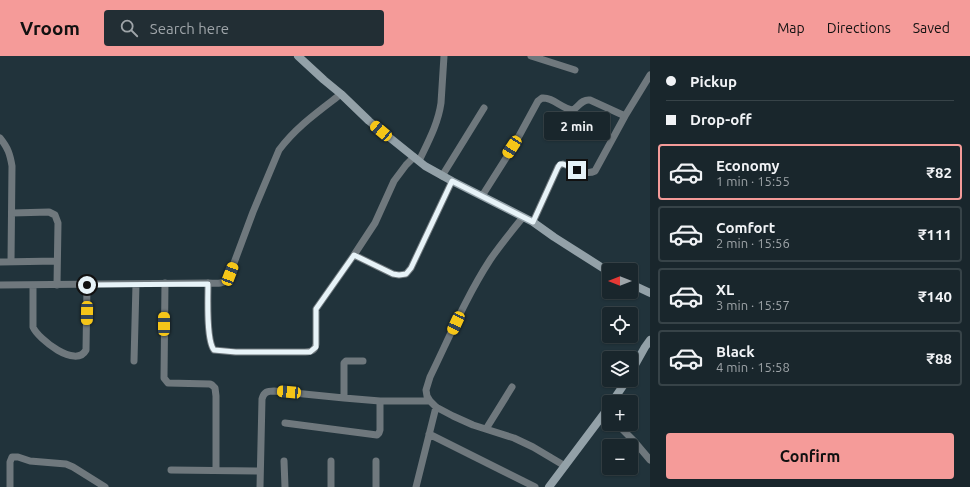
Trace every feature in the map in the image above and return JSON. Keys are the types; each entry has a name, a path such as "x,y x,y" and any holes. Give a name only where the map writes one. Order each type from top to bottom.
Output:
{"street":[{"path":"298,56 369,121 425,166 523,216 602,268"},
{"path":"208,284 209,335 214,350 236,352 310,352 316,347 316,309 375,223 394,181 406,165 417,159 434,129 440,111 444,56"},
{"path":"531,56 575,70"},
{"path":"533,222 560,164 584,172 590,173 595,171 625,116 650,75"},
{"path":"0,285 222,283 228,279 253,212 279,150 298,129 341,94"},
{"path":"482,196 538,101 542,98 548,98 568,109 573,110 587,99 625,116"},
{"path":"442,176 484,108"},
{"path":"0,138 10,154 12,166 11,262"},
{"path":"354,255 393,274 406,274 411,268 452,181"},
{"path":"12,213 49,212 55,215 58,223 57,285"},
{"path":"523,216 490,260 468,298 427,384 427,396 436,407 460,419 520,441 565,466"},
{"path":"0,262 57,261"},
{"path":"134,361 136,284"},
{"path":"165,284 164,378 168,383 210,384 215,388 216,470"},
{"path":"33,285 33,327 35,332 56,350 67,355 77,356 85,353 86,350 87,285"},
{"path":"638,287 650,293"},
{"path":"638,360 650,340"},
{"path":"344,398 344,363 346,361 362,361"},
{"path":"486,429 512,387"},
{"path":"260,487 259,471 262,399 263,394 266,392 274,391 380,401 430,401"},
{"path":"285,423 377,435 380,430 380,401"},
{"path":"416,487 436,407"},
{"path":"549,487 602,420"},
{"path":"624,431 650,460"},
{"path":"429,434 535,487"},
{"path":"10,487 10,462 12,457 30,461 66,464 105,487"},
{"path":"284,461 285,487"},
{"path":"376,461 376,487"},
{"path":"331,462 331,487"},
{"path":"171,470 259,471"}],"route":[{"path":"87,285 208,284 209,335 214,350 236,352 310,352 316,347 316,309 354,255 393,274 403,275 409,272 452,181 533,222 560,164 577,170"}]}
